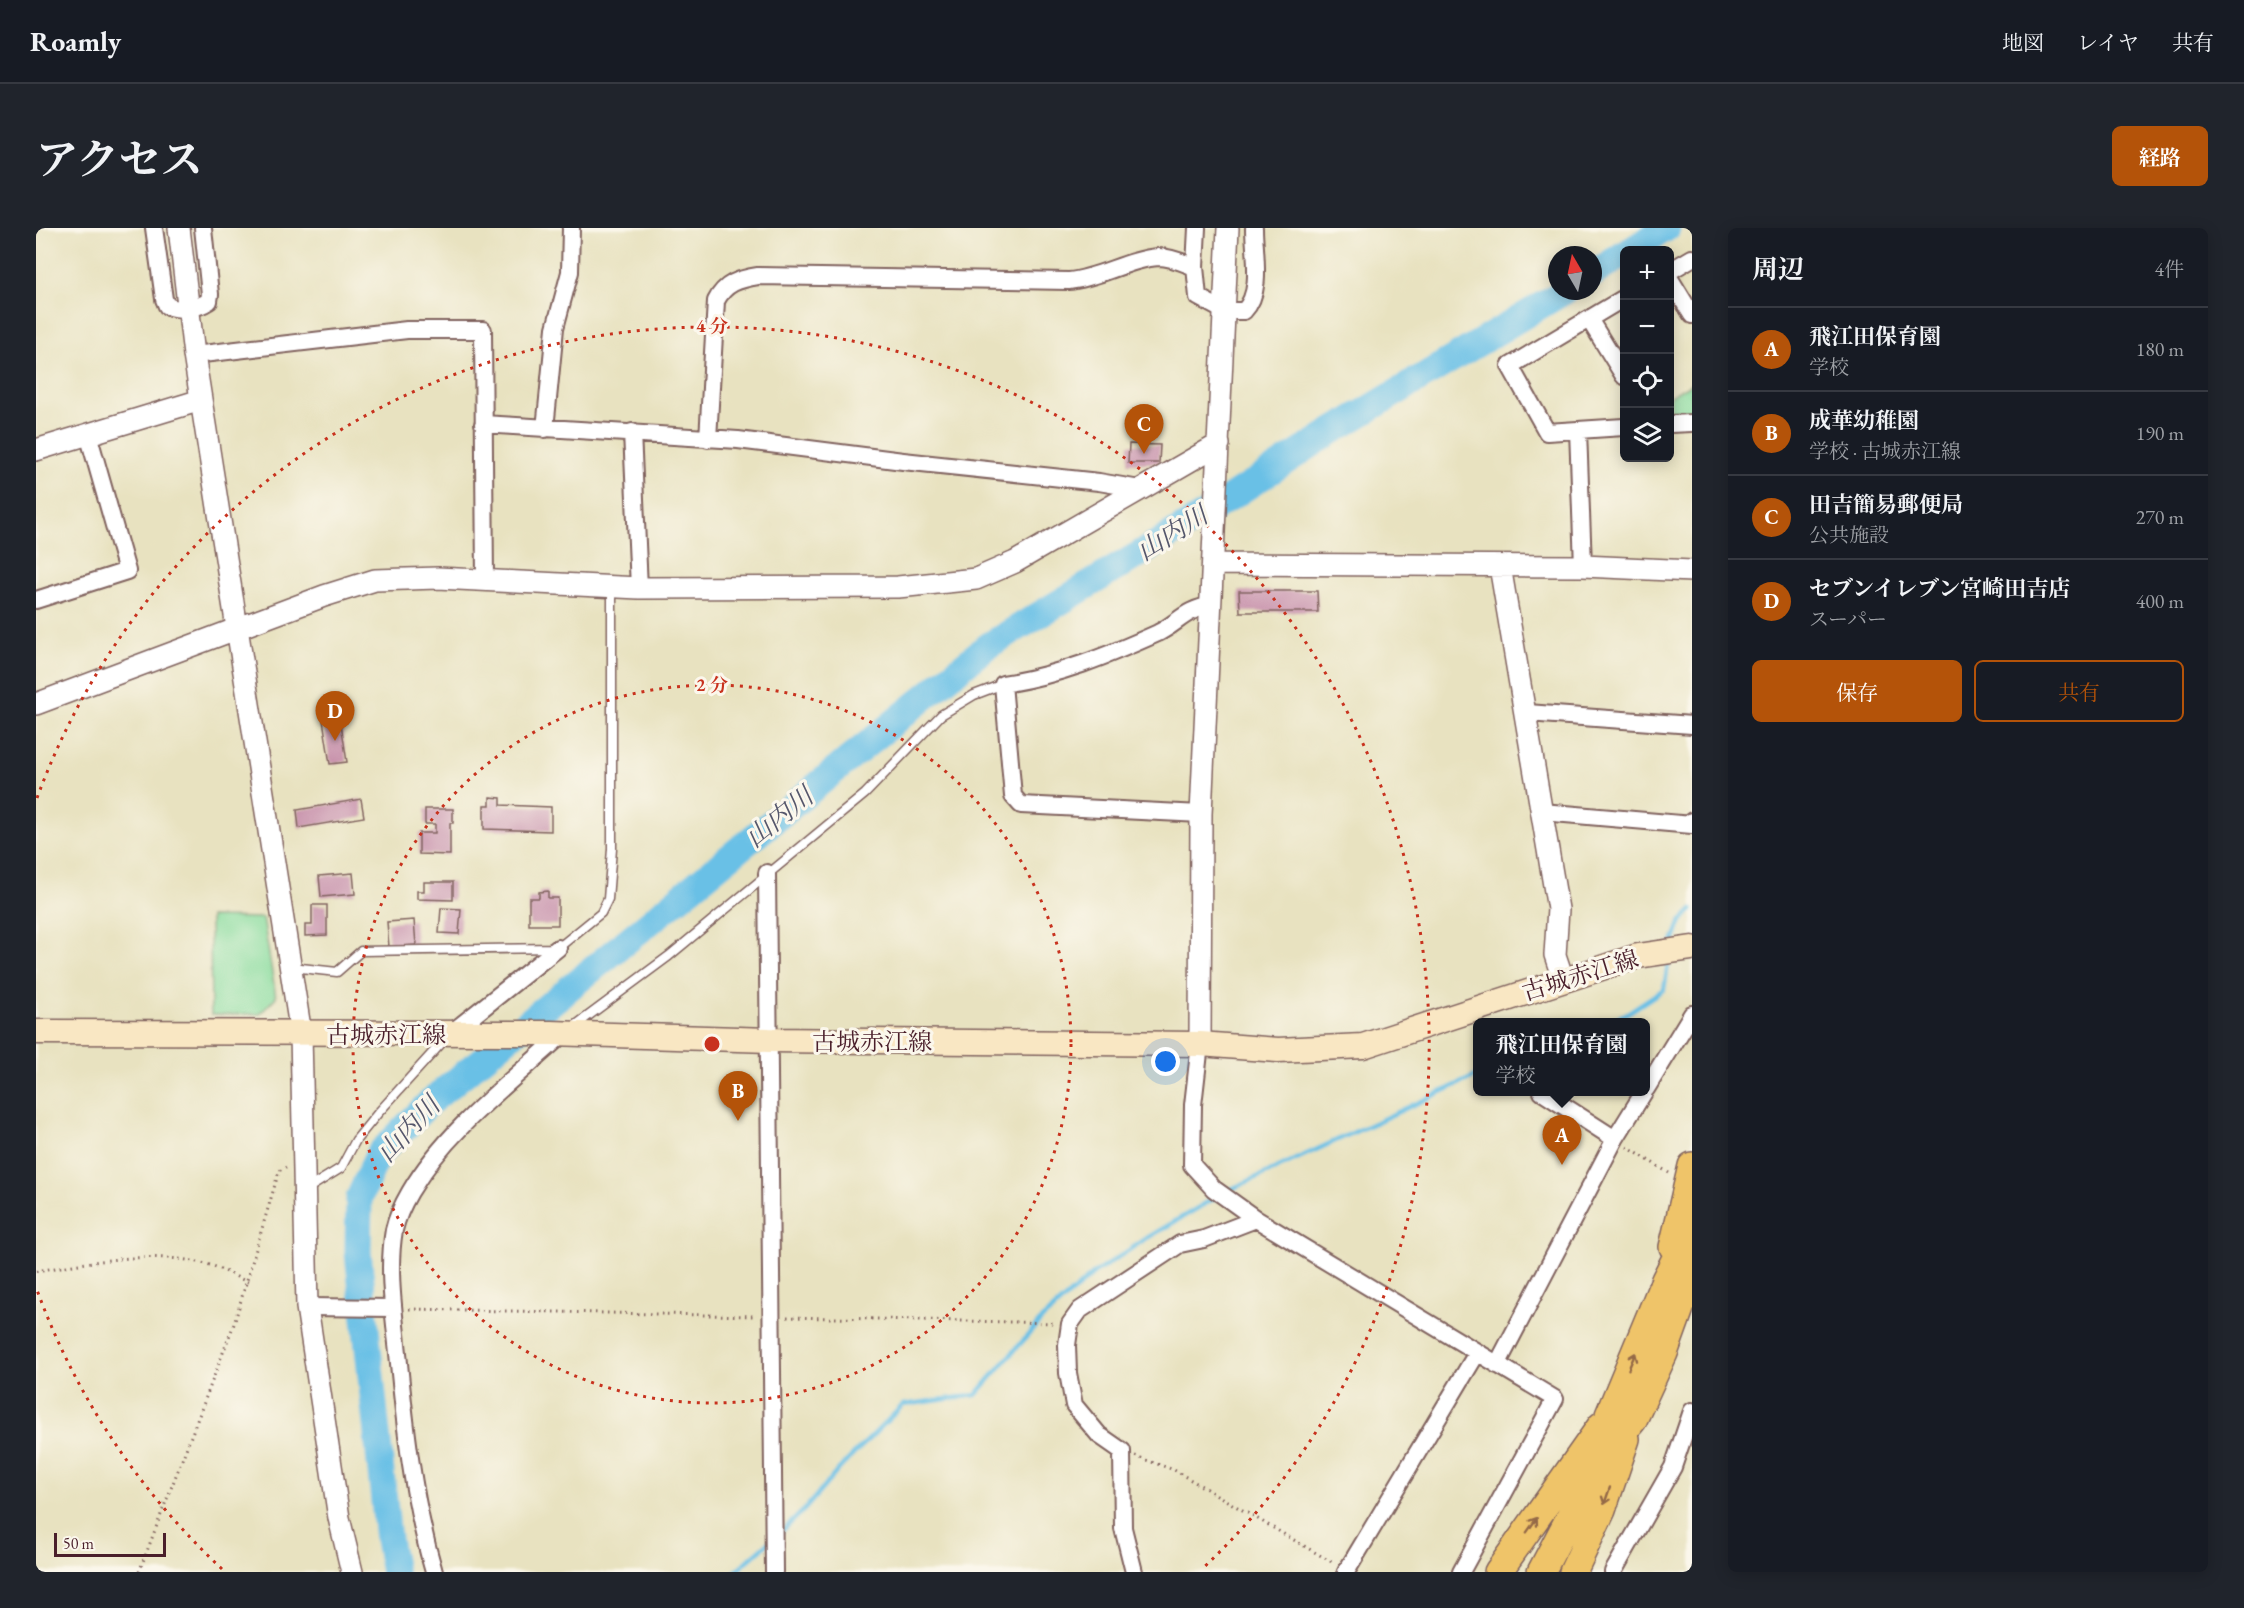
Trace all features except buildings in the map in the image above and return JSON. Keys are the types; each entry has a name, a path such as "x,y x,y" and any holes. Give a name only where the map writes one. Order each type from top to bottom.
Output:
{"main road":[{"name":"古城赤江線","path":"36,1032 558,1033 769,1040 1200,1044 1278,1050 1363,1046 1475,1016 1563,979 1638,956 1692,948"},
{"path":"1681,1169 1681,1283"},
{"path":"1498,1572 1621,1418 1664,1353 1692,1226"},
{"path":"1681,1283 1692,1253"},
{"path":"1541,1572 1621,1418"},
{"path":"1573,1572 1602,1510 1621,1418"}],"street":[{"path":"154,228 167,306 176,309 201,306 209,301 203,228"},
{"path":"179,228 194,355 301,1034 307,1307 339,1518 352,1572"},
{"path":"545,429 555,328 570,272 571,228"},
{"path":"1197,228 1195,267 1198,297 1224,311 1244,312 1252,303 1255,292 1254,228"},
{"path":"1228,228 1201,814 1200,1044 1193,1105 1192,1165 1214,1189 1256,1219 1555,1399 1461,1572"},
{"path":"708,439 716,301 721,291 732,282 742,278 758,276 1069,281 1099,276 1128,264 1161,257 1195,267"},
{"path":"1674,269 1692,258"},
{"path":"1674,286 1692,315"},
{"path":"1620,427 1547,432 1510,366 1621,300"},
{"path":"1589,319 1620,369"},
{"path":"194,355 407,330 483,330 485,581"},
{"path":"36,450 201,400"},
{"path":"1674,424 1692,423"},
{"path":"483,424 738,440 1099,482 1140,489"},
{"path":"1578,430 1583,566"},
{"path":"632,432 639,588"},
{"path":"36,600 127,571 88,434"},
{"path":"36,704 324,596 375,580 438,578 639,588 898,587 976,579 1015,562 1140,489 1217,453"},
{"path":"1214,564 1583,566 1692,571"},
{"path":"1500,566 1527,713 1558,909 1555,955 1563,979"},
{"path":"1201,814 1021,805 1013,796 1003,684 1078,668 1162,631 1197,607 1211,606"},
{"path":"1527,713 1692,725"},
{"path":"1542,812 1692,825 1692,821"},
{"path":"767,873 774,1317 774,1572"},
{"path":"456,1034 558,948"},
{"path":"1650,1082 1692,1014"},
{"path":"434,1572 420,1524 406,1435 393,1308 392,1255 395,1229 409,1194 442,1146 558,1033"},
{"path":"1548,1096 1615,1139"},
{"path":"1497,1365 1615,1139 1641,1096"},
{"path":"1134,1572 1123,1528 1122,1451 1099,1435 1074,1405 1068,1373 1070,1323 1080,1311 1180,1244 1204,1239 1256,1219"},
{"path":"307,1307 393,1308"},
{"path":"1347,1571 1477,1353"},
{"path":"1613,1572 1673,1467 1692,1411"}],"lane":[{"path":"292,967 337,972 362,951 558,948 601,912 608,898 612,849 612,588"},
{"path":"558,1033 669,956 865,794 941,715 974,695 1003,684"},
{"path":"304,1191 341,1168 357,1140 378,1113 456,1034"}],"path":[{"path":"1615,1139 1681,1169"},
{"path":"139,1572 234,1324 279,1171 304,1157"},
{"path":"36,1271 129,1257 170,1257 211,1265 248,1282"},
{"path":"393,1308 1070,1323"},
{"path":"1122,1451 1174,1470 1347,1571"}],"green space":[{"path":"1692,383 1692,418 1674,420 1674,394"},
{"path":"210,917 263,918 276,997 260,1014 211,1015"}],"waterway":[{"name":"山内川","path":"1638,246 1667,228"},
{"name":"山内川","path":"1602,268 1620,257"},
{"name":"山内川","path":"394,1572 388,1539 358,1252 359,1198 378,1155 430,1102 986,647 1199,518 1331,432 1550,300"},
{"path":"1673,942 1681,921 1692,910"},
{"path":"1615,1018 1626,1014 1664,989 1669,959"},
{"path":"1225,1192 1473,1077"},
{"path":"778,1535 903,1405 976,1395 1041,1320 1093,1274 1147,1238 1218,1196"},
{"path":"735,1572 769,1542"}],"place":[{"name":"田吉簡易郵便局","path":"1144,454"},
{"name":"セブンイレブン宮崎田吉店","path":"335,741"},
{"name":"成華幼稚園","path":"738,1121"},
{"name":"飛江田保育園","path":"1562,1165"}]}
